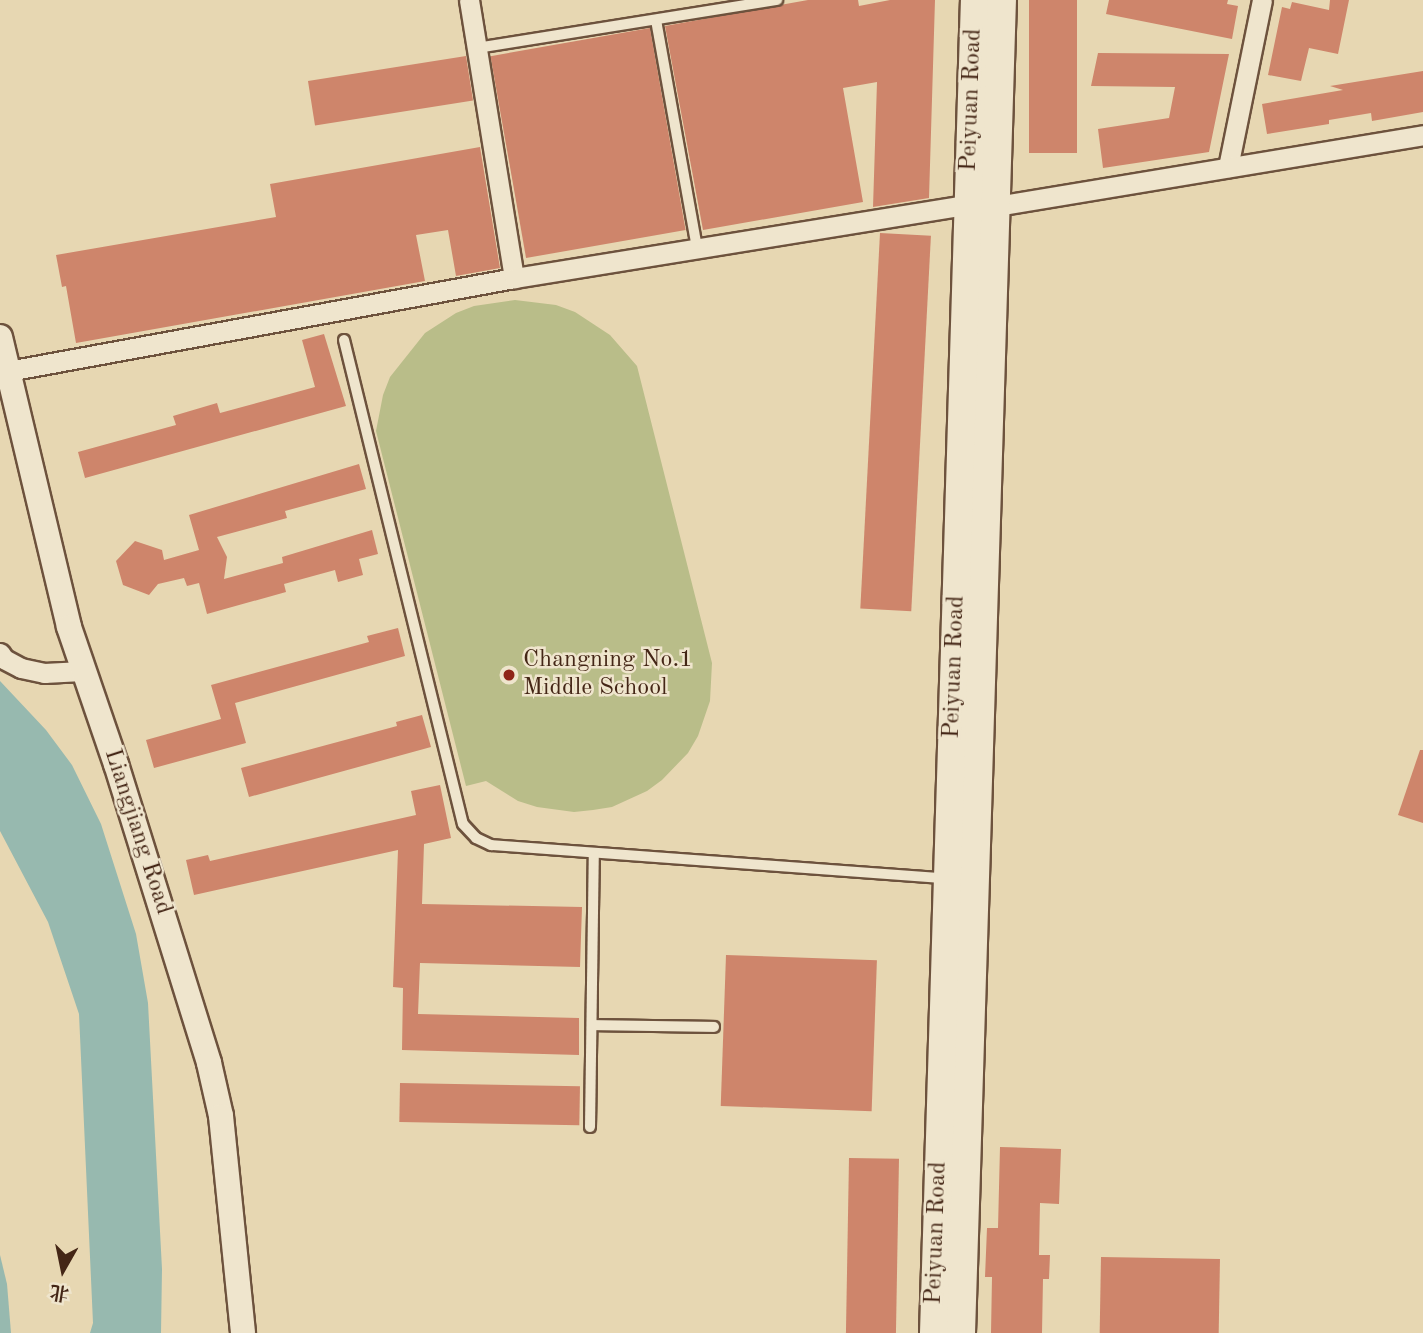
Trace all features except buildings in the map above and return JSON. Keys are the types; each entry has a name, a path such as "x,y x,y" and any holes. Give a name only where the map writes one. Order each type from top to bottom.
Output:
{"main road":[{"name":"Peiyuan Road","path":"961,1333 982,205 975,0"},
{"name":"Peiyuan Road","path":"934,1333 948,879 982,205 1002,0"}],"street":[{"path":"469,0 514,278"},
{"path":"1228,167 1262,0"},
{"path":"8,371 514,278 1423,135"},
{"name":"Liangjiang Road","path":"0,337 82,671 116,764 209,1063 220,1116 243,1333"},
{"path":"0,653 4,659 21,668 44,673 82,671"}],"lane":[{"path":"477,48 777,0"},
{"path":"656,20 697,248"},
{"path":"344,340 463,824 476,838 491,845 948,879"},
{"path":"590,1127 594,853"},
{"path":"592,1025 714,1027"}],"green space":[{"path":"515,300 556,305 575,312 610,335 637,366 712,663 710,701 698,736 688,753 662,780 647,791 612,807 574,812 537,807 518,801 486,781 466,786 376,431 383,395 390,377 425,333 456,313 474,306"}],"water":[{"path":"0,681 46,730 72,765 101,824 136,934 148,1003 162,1269 161,1333 90,1333 93,1323 79,1014 48,922 0,831"},
{"path":"0,1255 7,1284 11,1333 0,1333"}],"place":[{"name":"Changning No.1 Middle School","path":"509,675"}]}
